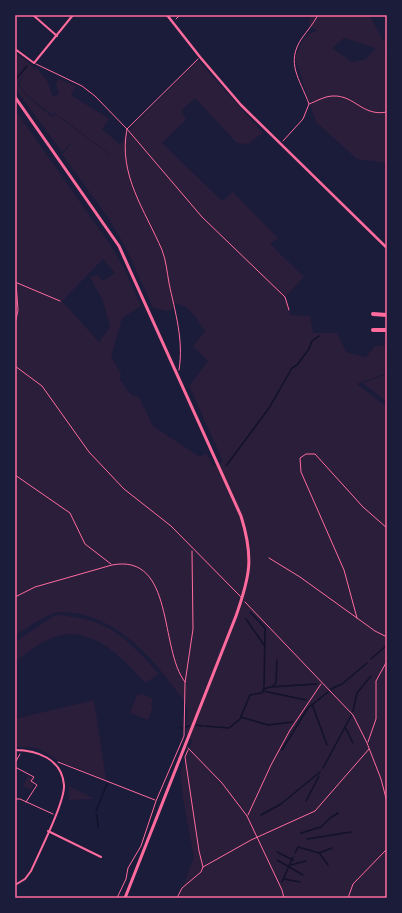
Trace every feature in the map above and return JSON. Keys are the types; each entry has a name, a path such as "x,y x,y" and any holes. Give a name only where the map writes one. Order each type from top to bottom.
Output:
{"highway":[{"path":"373,314 387,314"},
{"path":"373,330 387,330"}],"main road":[{"path":"15,98 119,246 241,516 247,535 250,556 250,570 242,599 125,898"}],"street":[{"path":"33,15 57,36"},
{"path":"15,49 34,63 73,15"},
{"path":"166,15 241,104 387,248"},
{"path":"15,750 42,754 53,762 59,770 64,785 62,798 29,875 15,885"},
{"path":"48,831 101,857"}],"lane":[{"path":"15,366 34,379 49,394 103,468 124,489 163,519 192,546 224,580 240,594 242,599"}],"path":[{"path":"172,22 180,15"},
{"path":"309,104 294,67 294,55 298,45 318,15"},
{"path":"178,370 181,342 163,252 131,184 125,157 125,140 127,129 200,57"},
{"path":"34,63 82,86 95,96 127,129 202,217 284,297 289,310"},
{"path":"284,139 303,119 309,104 324,97 338,96 368,112 387,112"},
{"path":"15,324 18,310 16,282 60,301"},
{"path":"357,618 344,570 301,472 300,458 306,454 315,454 362,507 387,528"},
{"path":"15,475 70,513 85,544 112,565"},
{"path":"117,898 126,879 128,868 141,846 156,800 184,736 185,683 193,629 192,546"},
{"path":"269,558 300,577 375,631 387,637"},
{"path":"15,598 35,587 112,565 122,563 132,564 141,568 154,583 176,668 185,683"},
{"path":"242,599 353,715 367,743 381,779 387,802"},
{"path":"367,743 376,719 376,681 387,661"},
{"path":"247,816 271,765 290,730 321,683"},
{"path":"203,867 199,851 185,757 188,748 222,783 247,816 259,837 284,898"},
{"path":"177,898 182,888 201,872 203,867 259,837 315,811 369,749"},
{"path":"15,763 22,750"},
{"path":"53,762 58,762 156,800"},
{"path":"15,767 34,777 31,781 37,785 26,802"},
{"path":"15,799 20,799 55,816"},
{"path":"348,898 353,884 387,849"}],"shaded area":[{"path":"312,15 369,15 383,40 387,39 387,49 384,50 387,55 387,163 357,159 316,122 295,58 300,45 308,34 317,31 308,23","holes":["344,38 375,48 366,59 352,62 332,48"]},
{"path":"15,52 34,67 30,69 37,68 47,81 53,97 59,94 56,83 59,79 76,86 71,95 109,119 102,129 120,145 130,129 198,60 263,133 248,144 237,143 195,98 181,111 186,120 162,143 222,201 233,192 278,238 270,244 304,277 286,296 290,315 310,316 313,333 337,333 346,352 366,357 375,346 387,345 387,373 357,384 387,407 387,898 179,898 194,857 180,774 192,741 186,733 187,711 184,700 164,674 126,636 111,626 95,619 79,614 61,612 56,613 37,621 15,636 15,110 109,243 124,268 141,306 122,318 111,357 121,374 120,380 131,395 139,397 153,426 200,457 206,453 214,466 223,461 189,386 208,361 193,346 205,331 197,318 185,307 175,304 172,310 167,311 153,308 127,250 109,219 62,154 78,137 62,152 15,88","holes":["27,72 19,84 25,93 52,115 55,113 111,155 108,158 110,155 55,114 52,117 25,94 18,84 23,75","103,259 115,273 102,281 98,275 90,277 103,301 110,327 99,342 62,301"]},
{"path":"387,374 387,402 363,383"},
{"path":"61,615 91,621 113,631 130,644 159,674 145,683 126,663 104,645 79,635 66,635 47,640 15,661 15,642 54,616"},
{"path":"143,694 153,699 151,706 153,707 148,720 130,713 137,695"},
{"path":"94,700 106,780 57,760 40,749 31,747 15,747 15,719"},
{"path":"28,776 34,779 33,781 35,782 31,790 23,786"},
{"path":"69,785 71,787 95,799 69,800"}],"waterway":[{"path":"16,79 27,66"},
{"path":"226,466 269,408 292,368 297,365 309,349 312,341 319,336"},
{"path":"205,726 229,728 240,719 250,695 262,693 264,688 265,628 250,612"},
{"path":"246,619 264,645"},
{"path":"371,659 387,645"},
{"path":"272,687 276,683 277,660"},
{"path":"331,689 342,684 367,663"},
{"path":"353,711 357,693 371,676"},
{"path":"264,689 270,687 317,684"},
{"path":"263,691 306,700"},
{"path":"282,750 308,708 328,692"},
{"path":"312,704 327,745"},
{"path":"323,768 351,716"},
{"path":"241,717 268,725 293,722"},
{"path":"196,725 203,726"},
{"path":"345,727 353,743"},
{"path":"261,815 281,804 320,772"},
{"path":"306,801 319,776"},
{"path":"96,811 107,784"},
{"path":"301,833 321,827 330,818 338,813"},
{"path":"97,815 98,828"},
{"path":"307,839 351,832"},
{"path":"295,853 298,847 319,853 332,848"},
{"path":"277,852 293,860"},
{"path":"320,854 328,865"},
{"path":"282,882 293,857"},
{"path":"277,860 303,875"},
{"path":"291,865 306,861"},
{"path":"284,879 300,882"}]}
